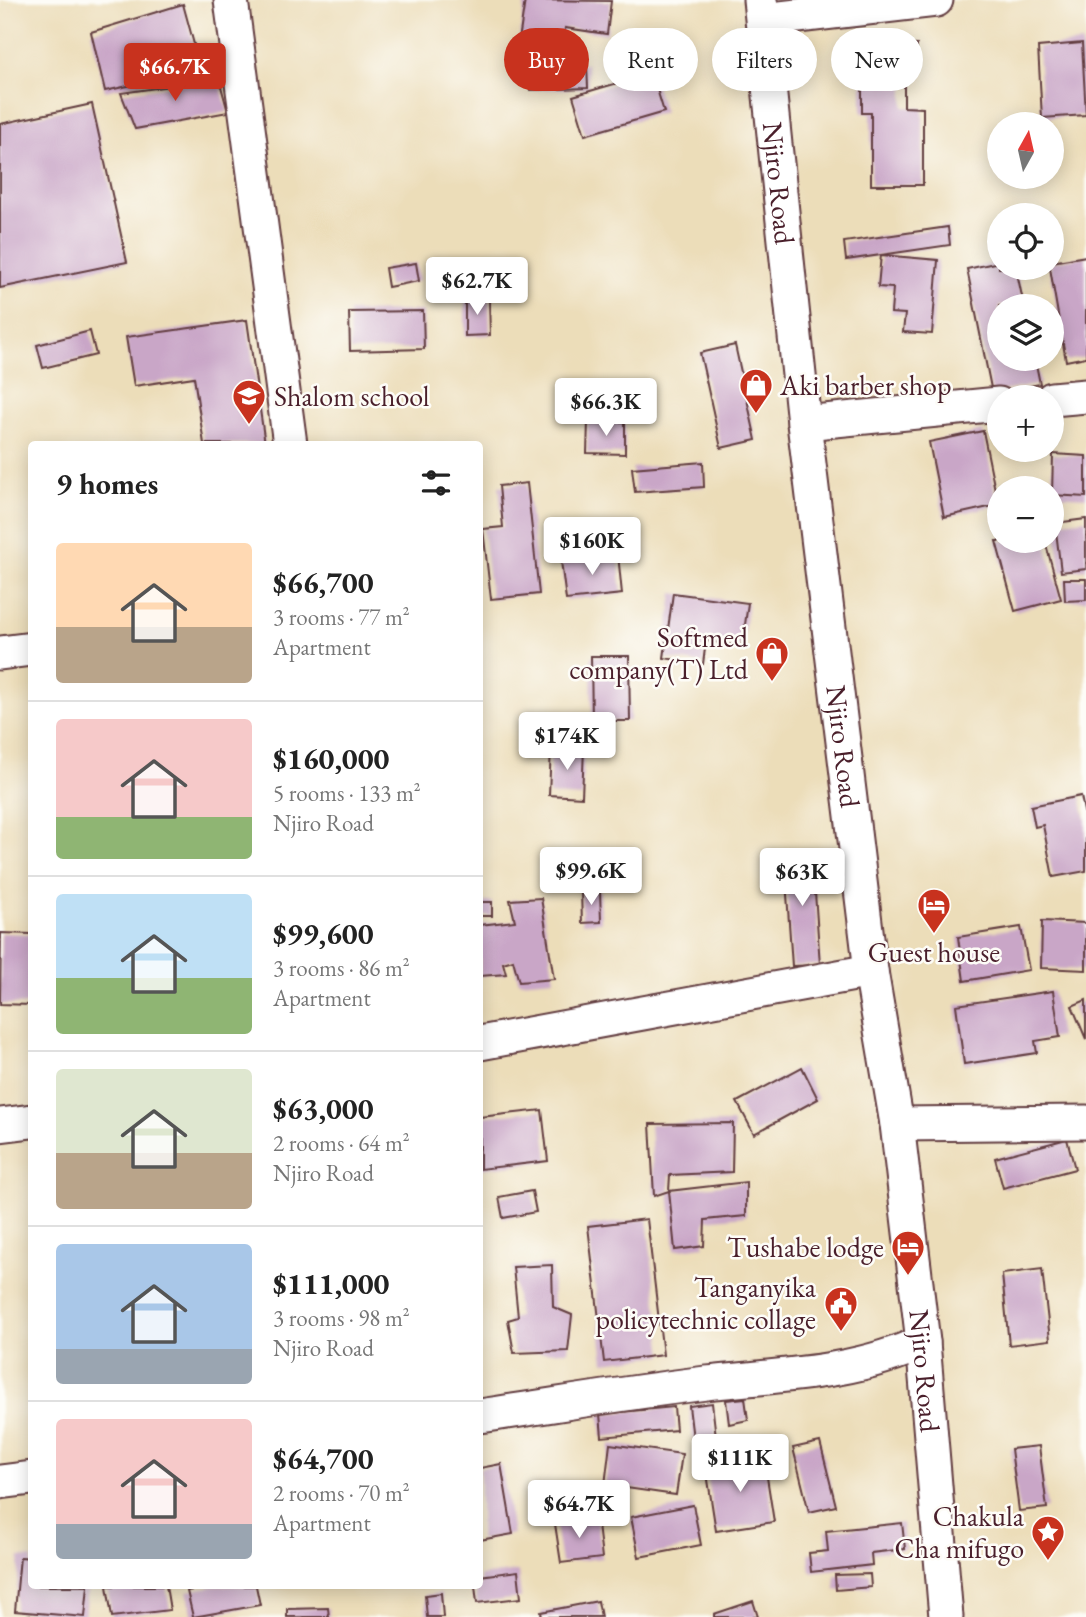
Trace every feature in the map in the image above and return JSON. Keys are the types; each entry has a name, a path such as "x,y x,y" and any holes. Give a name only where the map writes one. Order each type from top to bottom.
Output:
{"street":[{"path":"231,0 290,441"},
{"path":"762,10 936,0"},
{"name":"Njiro Road","path":"762,10 804,424 871,971 897,1124 923,1342 946,1617"},
{"path":"1064,398 1086,396"},
{"path":"804,424 987,405"},
{"path":"0,653 28,650"},
{"path":"483,1042 871,971"},
{"path":"0,1125 28,1122"},
{"path":"897,1124 1086,1122"},
{"path":"483,1416 705,1384 804,1374 889,1359 923,1342"},
{"path":"0,1482 28,1478"}],"building":[{"path":"525,0 611,1 608,28 603,28 603,33 589,31 589,28 521,28"},
{"path":"183,4 201,70 105,91 91,32"},
{"path":"1082,43 1086,115 1064,116 1064,112 1042,112 1038,47"},
{"path":"219,79 228,112 135,129 121,93"},
{"path":"603,87 603,91 658,91 664,112 585,135 573,96"},
{"path":"862,91 904,91 904,107 923,108 923,185 871,185 871,113 862,113"},
{"path":"92,104 127,262 0,288 0,124"},
{"path":"948,227 950,245 846,260 844,242"},
{"path":"881,255 938,260 932,334 903,332 905,314 891,313 893,288 878,287"},
{"path":"1086,256 1086,357 1066,361 1064,294 1054,294 1052,280 1064,280 1064,260"},
{"path":"416,263 419,281 388,287 385,268"},
{"path":"987,265 987,280 1019,280 1021,294 987,294 987,368 967,269"},
{"path":"465,299 489,299 490,335 465,336"},
{"path":"423,311 424,349 350,351 349,312"},
{"path":"247,320 265,441 204,441 194,377 134,386 126,337"},
{"path":"90,331 96,355 43,368 37,345"},
{"path":"735,345 756,440 721,448 700,353"},
{"path":"988,371 1037,371 1040,384 1035,385 990,385"},
{"path":"588,421 625,422 625,454 587,453"},
{"path":"983,431 987,462 989,462 992,476 987,476 987,507 944,517 929,442"},
{"path":"1064,455 1086,456 1086,497 1064,496 1064,476 1052,476 1053,462 1064,462"},
{"path":"703,462 704,487 635,492 632,468"},
{"path":"527,483 539,594 491,599 483,529 503,527 499,486"},
{"path":"1086,519 1086,569 1061,572 1059,553 1064,553 1064,522"},
{"path":"999,553 1048,553 1061,599 1015,611"},
{"path":"618,554 622,594 566,600 561,561"},
{"path":"1064,579 1086,579 1086,600 1065,601"},
{"path":"673,593 748,603 742,646 706,641 703,664 664,658"},
{"path":"591,656 629,656 630,721 592,721"},
{"path":"551,747 584,748 582,797 549,795"},
{"path":"1081,796 1086,821 1086,871 1053,877 1043,825 1035,827 1031,806"},
{"path":"812,849 820,965 792,966 784,851"},
{"path":"581,891 600,891 601,922 582,923"},
{"path":"541,898 554,979 519,982 513,960 503,963 506,974 483,976 483,925 515,921 510,900"},
{"path":"483,902 492,902 492,916 483,916"},
{"path":"1042,921 1086,923 1086,970 1041,968"},
{"path":"1021,927 1029,970 964,981 958,937"},
{"path":"1,933 28,934 28,1005 0,1004"},
{"path":"1053,991 1060,1037 1035,1041 1037,1053 964,1064 956,1005"},
{"path":"1086,1000 1086,1039 1072,1006"},
{"path":"802,1067 818,1099 754,1134 737,1102"},
{"path":"542,1110 548,1161 483,1169 483,1117"},
{"path":"733,1123 732,1172 670,1175 669,1191 654,1196 650,1124"},
{"path":"1067,1139 1075,1169 1003,1188 995,1158"},
{"path":"746,1182 746,1216 705,1220 704,1246 675,1250 669,1191"},
{"path":"532,1191 536,1212 503,1218 499,1197"},
{"path":"647,1219 663,1355 604,1362 588,1226"},
{"path":"552,1265 553,1307 572,1315 568,1351 514,1353 508,1320 518,1317 513,1267"},
{"path":"1042,1269 1050,1340 1009,1345 1002,1274"},
{"path":"745,1398 748,1420 729,1424 726,1400"},
{"path":"712,1403 716,1437 693,1439 689,1406"},
{"path":"674,1407 676,1430 602,1437 600,1414"},
{"path":"820,1442 836,1506 809,1512 793,1448"},
{"path":"610,1444 682,1454 676,1495 605,1485"},
{"path":"1039,1446 1047,1508 1019,1511 1011,1449"},
{"path":"764,1458 774,1522 716,1531 706,1467"},
{"path":"501,1464 513,1534 483,1539 483,1467"},
{"path":"693,1505 701,1545 639,1557 631,1517"},
{"path":"597,1517 602,1558 561,1563 555,1524"},
{"path":"902,1523 905,1549 871,1553 872,1565 811,1572 809,1553 828,1551 826,1531"},
{"path":"20,1557 28,1558 28,1589 88,1589 85,1617 15,1611"},
{"path":"518,1571 521,1598 477,1603 475,1589 483,1589 483,1576"},
{"path":"870,1574 871,1587 836,1590 835,1575"},
{"path":"107,1589 166,1589 170,1610 112,1617"},
{"path":"257,1589 260,1605 193,1617 187,1591"},
{"path":"441,1593 443,1617 427,1617 425,1595"},
{"path":"598,1601 601,1617 542,1617 541,1612"},
{"path":"753,1601 758,1617 714,1617 714,1614"},
{"path":"328,1608 329,1617 287,1617 287,1609"}],"place":[{"name":"Aki barber shop","path":"756,415"},
{"name":"Shalom school","path":"249,426"},
{"name":"Softmed company(T) Ltd","path":"772,683"},
{"name":"Guest house","path":"934,935"},
{"name":"Tushabe lodge","path":"908,1277"},
{"name":"Tanganyika policytechnic collage","path":"841,1333"},
{"name":"Chakula Cha mifugo","path":"1048,1562"}]}
